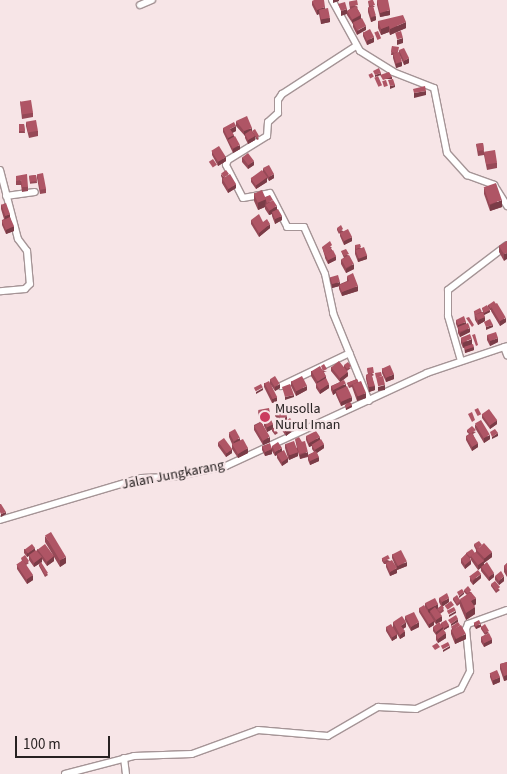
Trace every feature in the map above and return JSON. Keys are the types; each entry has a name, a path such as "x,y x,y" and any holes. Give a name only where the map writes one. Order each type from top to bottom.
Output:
{"street":[{"path":"140,5 152,0"},
{"path":"332,0 356,46 372,60 393,72 434,88 446,154 467,175 494,185 507,206"},
{"path":"356,46 282,94 278,100 278,112 268,122 267,136 228,160 226,165 243,198 270,193 287,227 304,228 325,274 333,313 369,401"},
{"path":"0,170 18,239 27,251 30,284 25,289 0,291"},
{"path":"6,196 35,192"},
{"path":"461,360 448,316 448,290 507,246"},
{"path":"506,347 507,355"},
{"name":"Jalan Jungkarang","path":"0,520 141,478 173,477 226,466 461,360 506,347"},
{"path":"280,386 350,353"},
{"path":"65,774 124,758 156,753 192,754 258,730 328,736 378,707 411,710 448,697 461,689 470,671 468,624 507,610"},
{"path":"124,758 126,774"}],"building":[{"path":"324,0 325,7 317,10 312,1"},
{"path":"357,0 358,5 350,6 349,2"},
{"path":"373,0 375,5 370,6 368,1"},
{"path":"377,0 388,0 390,10 380,13"},
{"path":"345,2 347,9 341,11 338,4"},
{"path":"356,6 361,15 352,20 347,11"},
{"path":"373,6 376,16 371,17 368,7"},
{"path":"328,8 330,18 321,20 319,10"},
{"path":"403,15 406,22 390,29 389,26 381,29 378,21"},
{"path":"362,18 366,26 357,31 353,23"},
{"path":"370,29 374,37 367,41 363,33"},
{"path":"378,31 381,38 377,40 374,33"},
{"path":"401,31 403,38 397,39 395,33"},
{"path":"392,46 399,47 398,52 391,52"},
{"path":"404,48 409,58 404,61 399,50"},
{"path":"399,52 402,62 396,63 393,54"},
{"path":"379,68 381,73 375,75 373,71"},
{"path":"389,72 392,77 383,80 380,75"},
{"path":"372,73 374,77 370,78 368,75"},
{"path":"378,76 382,85 378,87 374,78"},
{"path":"393,79 395,85 390,86 388,80"},
{"path":"386,80 388,86 384,87 382,81"},
{"path":"425,86 426,91 414,93 413,89"},
{"path":"31,100 33,113 22,115 20,102"},
{"path":"247,116 252,128 244,131 236,121"},
{"path":"36,120 38,131 28,133 26,122"},
{"path":"234,122 236,126 230,129 234,135 228,138 223,128"},
{"path":"19,124 24,124 25,131 19,131"},
{"path":"255,129 259,136 257,138 252,131"},
{"path":"251,130 255,136 248,140 245,134"},
{"path":"235,136 240,145 233,149 228,140"},
{"path":"483,143 484,150 478,151 476,144"},
{"path":"219,146 226,157 218,162 211,151"},
{"path":"495,150 497,163 486,165 484,152"},
{"path":"248,153 254,161 248,165 242,157"},
{"path":"213,159 217,165 213,168 209,162"},
{"path":"269,165 274,174 269,177 263,168"},
{"path":"226,170 229,174 224,178 221,174"},
{"path":"262,170 267,177 256,186 251,178"},
{"path":"43,173 46,189 40,190 37,174"},
{"path":"27,174 28,187 22,187 21,180 16,181 16,176"},
{"path":"230,174 236,184 228,189 222,179"},
{"path":"36,175 37,181 30,182 29,176"},
{"path":"496,183 502,200 490,204 484,187"},
{"path":"262,190 266,199 258,203 254,194"},
{"path":"270,195 273,200 267,203 265,197"},
{"path":"273,200 277,206 269,211 266,205"},
{"path":"6,203 10,214 5,216 1,205"},
{"path":"278,209 282,216 275,219 272,212"},
{"path":"259,214 263,222 267,219 270,224 259,233 251,220"},
{"path":"10,217 14,226 6,230 2,221"},
{"path":"341,225 343,229 339,232 337,228"},
{"path":"348,229 352,237 344,241 340,233"},
{"path":"330,241 332,250 325,255 322,247"},
{"path":"507,241 507,253 504,254 499,246"},
{"path":"360,244 361,247 356,249 355,245"},
{"path":"364,247 367,255 359,259 356,250"},
{"path":"346,249 349,254 344,256 341,251"},
{"path":"333,250 336,256 328,260 325,254"},
{"path":"349,255 354,264 346,268 341,259"},
{"path":"353,273 358,286 342,292 339,285 349,281 347,276"},
{"path":"338,275 340,282 332,284 330,277"},
{"path":"494,301 496,304 490,308 488,305"},
{"path":"497,303 506,318 500,321 491,307"},
{"path":"487,305 490,310 484,313 482,308"},
{"path":"480,308 482,312 476,315 474,311"},
{"path":"483,312 485,317 478,320 475,315"},
{"path":"464,316 466,322 458,325 456,320"},
{"path":"469,317 474,325 472,327 466,318"},
{"path":"490,319 493,325 486,327 484,322"},
{"path":"468,323 470,328 460,332 458,327"},
{"path":"496,332 498,338 490,341 487,335"},
{"path":"470,334 472,339 463,342 461,338"},
{"path":"475,334 478,345 476,346 472,335"},
{"path":"473,344 474,347 465,350 464,347"},
{"path":"339,361 348,372 340,378 331,367"},
{"path":"348,362 351,366 347,369 344,365"},
{"path":"324,364 327,369 323,371 321,366"},
{"path":"390,365 394,374 386,378 382,369"},
{"path":"320,366 326,376 318,381 311,371"},
{"path":"373,367 374,373 368,374 367,368"},
{"path":"381,372 382,376 376,378 375,373"},
{"path":"371,373 375,386 369,387 366,375"},
{"path":"275,376 280,384 275,387 270,379"},
{"path":"302,376 307,386 296,391 291,381"},
{"path":"383,376 385,385 378,386 376,378"},
{"path":"326,378 329,384 320,390 316,384"},
{"path":"357,379 358,382 349,386 347,383"},
{"path":"344,380 346,384 333,390 332,386"},
{"path":"269,381 277,397 273,399 265,383"},
{"path":"361,381 366,393 358,396 353,385"},
{"path":"261,384 263,388 256,391 254,388"},
{"path":"290,384 294,395 285,397 282,387"},
{"path":"347,386 352,397 341,402 336,391"},
{"path":"350,402 352,405 346,408 345,405"},
{"name":"Musolla Nurul Iman","path":"269,408 271,418 260,420 258,410"},
{"path":"281,408 287,416 282,420 275,412"},
{"path":"478,408 481,414 478,416 474,410"},
{"path":"489,409 497,420 490,426 482,414"},
{"path":"472,412 475,420 472,422 468,414"},
{"path":"270,418 273,424 267,427 264,421"},
{"path":"290,418 295,425 286,432 281,424"},
{"path":"481,420 490,435 484,438 475,424"},
{"path":"261,422 270,437 263,441 254,426"},
{"path":"276,426 278,430 275,433 272,429"},
{"path":"472,426 476,430 470,434 467,430"},
{"path":"235,429 240,438 234,441 229,432"},
{"path":"495,429 498,433 492,437 490,432"},
{"path":"316,431 320,437 309,443 306,436"},
{"path":"472,433 478,443 472,447 466,437"},
{"path":"299,437 302,442 297,444 295,439"},
{"path":"224,438 232,449 227,453 218,442"},
{"path":"243,439 248,448 238,454 232,444"},
{"path":"321,439 324,444 315,450 312,445"},
{"path":"294,441 298,452 290,455 286,444"},
{"path":"305,441 308,452 299,454 296,443"},
{"path":"278,442 282,448 275,452 272,446"},
{"path":"270,443 272,449 265,452 262,446"},
{"path":"284,450 288,458 282,462 277,454"},
{"path":"316,451 319,457 310,461 308,455"},
{"path":"0,504 6,512 1,514 0,512"},
{"path":"51,532 66,557 60,560 45,536"},
{"path":"479,541 482,545 477,549 474,544"},
{"path":"484,543 492,552 485,559 477,550"},
{"path":"32,544 35,548 28,553 25,549"},
{"path":"45,544 54,556 47,561 38,549"},
{"path":"472,549 475,553 470,557 466,553"},
{"path":"36,550 42,557 34,563 29,555"},
{"path":"401,550 407,562 398,566 392,555"},
{"path":"476,552 484,561 478,565 471,556"},
{"path":"466,554 471,560 465,565 461,559"},
{"path":"25,555 29,561 26,564 21,558"},
{"path":"388,555 390,559 384,562 382,558"},
{"path":"23,560 33,575 26,579 16,564"},
{"path":"392,560 397,568 390,572 386,563"},
{"path":"41,562 48,573 45,575 39,564"},
{"path":"487,562 494,573 489,577 481,567"},
{"path":"478,570 481,574 472,581 469,577"},
{"path":"501,571 504,576 499,581 495,576"},
{"path":"495,581 500,587 496,591 491,584"},
{"path":"468,586 471,590 468,594 464,590"},
{"path":"462,589 464,592 459,596 457,592"},
{"path":"471,592 476,598 471,601 475,607 466,613 460,599"},
{"path":"447,593 449,598 442,602 439,598"},
{"path":"457,595 460,601 457,604 453,598"},
{"path":"435,598 438,604 428,609 425,603"},
{"path":"451,601 454,605 448,610 445,606"},
{"path":"424,605 434,621 429,624 419,608"},
{"path":"442,605 444,608 440,612 437,609"},
{"path":"435,607 442,616 436,620 430,611"},
{"path":"454,607 456,611 449,614 447,611"},
{"path":"414,612 419,622 411,627 405,616"},
{"path":"456,615 458,619 451,624 448,620"},
{"path":"402,616 406,622 401,626 405,631 400,635 393,622"},
{"path":"446,620 449,625 444,628 441,623"},
{"path":"479,620 481,624 475,626 474,623"},
{"path":"439,622 443,627 436,632 433,627"},
{"path":"458,622 460,625 454,630 451,626"},
{"path":"391,624 397,634 392,637 386,627"},
{"path":"485,624 489,631 485,633 481,627"},
{"path":"461,625 466,634 456,639 451,630"},
{"path":"443,629 446,633 438,639 436,635"},
{"path":"489,633 492,639 484,643 481,637"},
{"path":"448,642 450,646 443,649 441,646"},
{"path":"437,643 440,647 435,650 432,646"},
{"path":"507,662 507,675 504,676 500,664"},
{"path":"497,670 500,677 493,680 490,673"}],"place":[{"name":"Musolla Nurul Iman","path":"265,417"}]}
